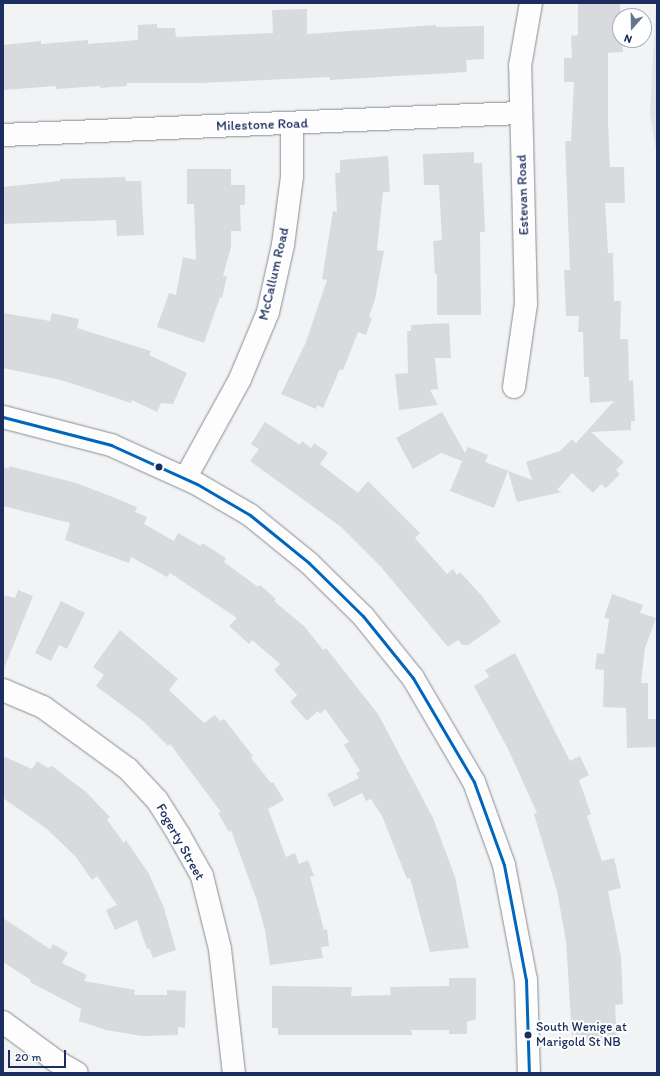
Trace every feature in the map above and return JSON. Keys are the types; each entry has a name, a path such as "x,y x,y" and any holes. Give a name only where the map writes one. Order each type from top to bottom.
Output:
{"street":[{"name":"Estevan Road","path":"514,387 526,304 520,66 532,3"},
{"name":"Milestone Road","path":"3,135 292,124 520,113"},
{"name":"McCallum Road","path":"186,478 240,379 268,312 286,222 292,177 292,124"},
{"path":"3,417 111,445 186,478 250,515 310,563 363,616 413,678 474,782 504,865 526,980 529,1073"},
{"name":"Fogerty Street","path":"3,690 44,706 128,769 157,800 179,835 202,876 220,949 234,1073"},
{"path":"3,1022 56,1061 77,1073"}],"shaded area":[{"path":"657,3 657,155 650,114"}],"building":[{"path":"578,3 620,3 620,8 612,8 612,48 623,48 623,52 608,53 608,123 610,167 624,167 625,203 605,203 608,253 613,253 614,301 621,301 620,339 628,339 629,381 633,380 635,421 631,421 631,430 591,432 624,462 616,470 620,474 606,488 601,484 593,493 572,473 557,490 562,492 517,502 508,471 494,508 450,491 462,461 441,453 413,469 396,438 442,412 465,453 468,447 488,455 485,462 532,480 526,462 560,451 572,439 576,443 614,401 590,403 589,377 584,377 583,332 578,332 579,316 566,316 564,270 570,270 565,141 571,141 574,82 564,82 564,58 572,58 571,36 578,35"},
{"path":"307,9 307,34 436,25 436,27 484,26 484,59 466,60 467,72 330,80 330,77 200,83 127,83 127,86 101,88 100,86 56,89 56,86 3,90 3,45 41,41 41,44 88,40 88,44 138,40 138,25 157,24 157,28 175,28 176,37 273,33 272,10"},
{"path":"474,152 474,163 482,163 485,232 480,232 481,315 437,315 437,274 435,274 433,241 442,240 439,185 424,185 423,154"},
{"path":"388,156 390,192 383,192 377,250 384,251 375,299 369,317 372,318 366,335 358,332 343,370 340,369 323,408 317,405 316,409 281,394 306,342 327,280 322,279 333,211 337,212 335,173 340,173 340,160"},
{"path":"187,169 231,169 231,185 245,185 245,205 240,205 241,231 231,231 231,247 223,276 227,276 222,298 220,297 204,343 157,327 169,293 176,295 183,257 196,260 194,204 187,204"},
{"path":"125,177 126,181 141,181 144,235 117,236 116,220 3,224 3,187 60,181 60,179"},
{"path":"3,313 50,321 52,313 79,319 77,328 151,351 149,355 187,373 173,404 161,403 157,412 132,400 131,403 61,380 3,368"},
{"path":"449,323 451,358 435,358 438,389 430,390 438,405 399,410 395,374 408,373 407,331 411,331 411,325"},
{"path":"265,422 300,445 302,441 311,448 314,443 328,453 320,464 358,493 368,481 420,533 415,538 447,574 453,569 457,575 460,572 482,596 501,622 468,645 462,645 458,640 448,647 381,567 341,527 250,461 259,449 251,444"},
{"path":"9,466 76,483 110,496 137,507 135,512 147,517 144,524 174,541 178,533 201,546 202,543 226,558 224,562 258,587 260,585 276,599 274,601 305,627 323,650 326,648 378,714 433,818 455,877 469,948 430,952 410,878 407,879 382,816 371,799 366,801 362,793 334,807 327,794 359,778 356,773 360,771 344,745 349,742 325,709 320,714 318,711 307,721 290,702 297,695 274,670 280,664 252,640 249,644 229,626 237,618 170,573 167,577 131,557 129,563 65,540 70,523 3,506 3,467 9,469"},
{"path":"18,590 33,596 3,671 3,595 15,598"},
{"path":"612,594 643,605 640,613 656,618 645,648 641,683 648,683 648,719 657,719 657,747 627,748 626,708 603,707 604,670 595,669 597,653 604,654 609,619 604,618"},
{"path":"61,601 85,613 67,649 59,645 51,661 35,653"},
{"path":"120,630 178,679 169,690 204,723 215,715 220,721 224,719 253,756 251,758 271,783 273,782 284,800 268,809 286,857 295,853 299,864 308,860 314,876 310,877 324,930 327,929 329,946 321,947 323,958 270,965 265,930 257,901 231,830 229,832 218,813 221,812 170,744 168,746 143,721 96,686 104,675 93,667"},
{"path":"515,653 570,761 580,756 589,775 579,780 591,814 587,816 602,861 614,858 621,888 608,891 621,957 623,1004 615,1005 617,1043 587,1044 586,1035 572,1035 566,941 557,891 534,814 537,813 508,749 474,686 489,677 485,670"},
{"path":"3,756 32,769 37,761 48,768 52,766 86,792 110,817 107,820 124,843 126,840 149,874 164,908 176,950 153,958 149,948 147,949 137,920 115,930 106,910 117,905 97,876 92,880 76,857 47,829 3,798"},
{"path":"3,918 50,949 53,944 68,953 62,963 87,975 84,981 135,990 134,995 167,995 167,990 186,991 185,1028 178,1027 178,1035 142,1036 106,1030 79,1021 81,1009 30,982 31,980 3,962"},
{"path":"449,978 476,978 476,1019 467,1022 467,1034 449,1034 449,1030 411,1030 412,1035 278,1035 278,1028 272,1028 272,986 352,987 351,996 391,995 390,987 449,986"}],"transit line":[{"path":"3,417 111,445 197,484 250,515 309,563 363,616 413,678 474,782 504,865 526,980 529,1073"}],"place":[{"name":"South Wenige at Marigold St NB","path":"528,1035"}]}
